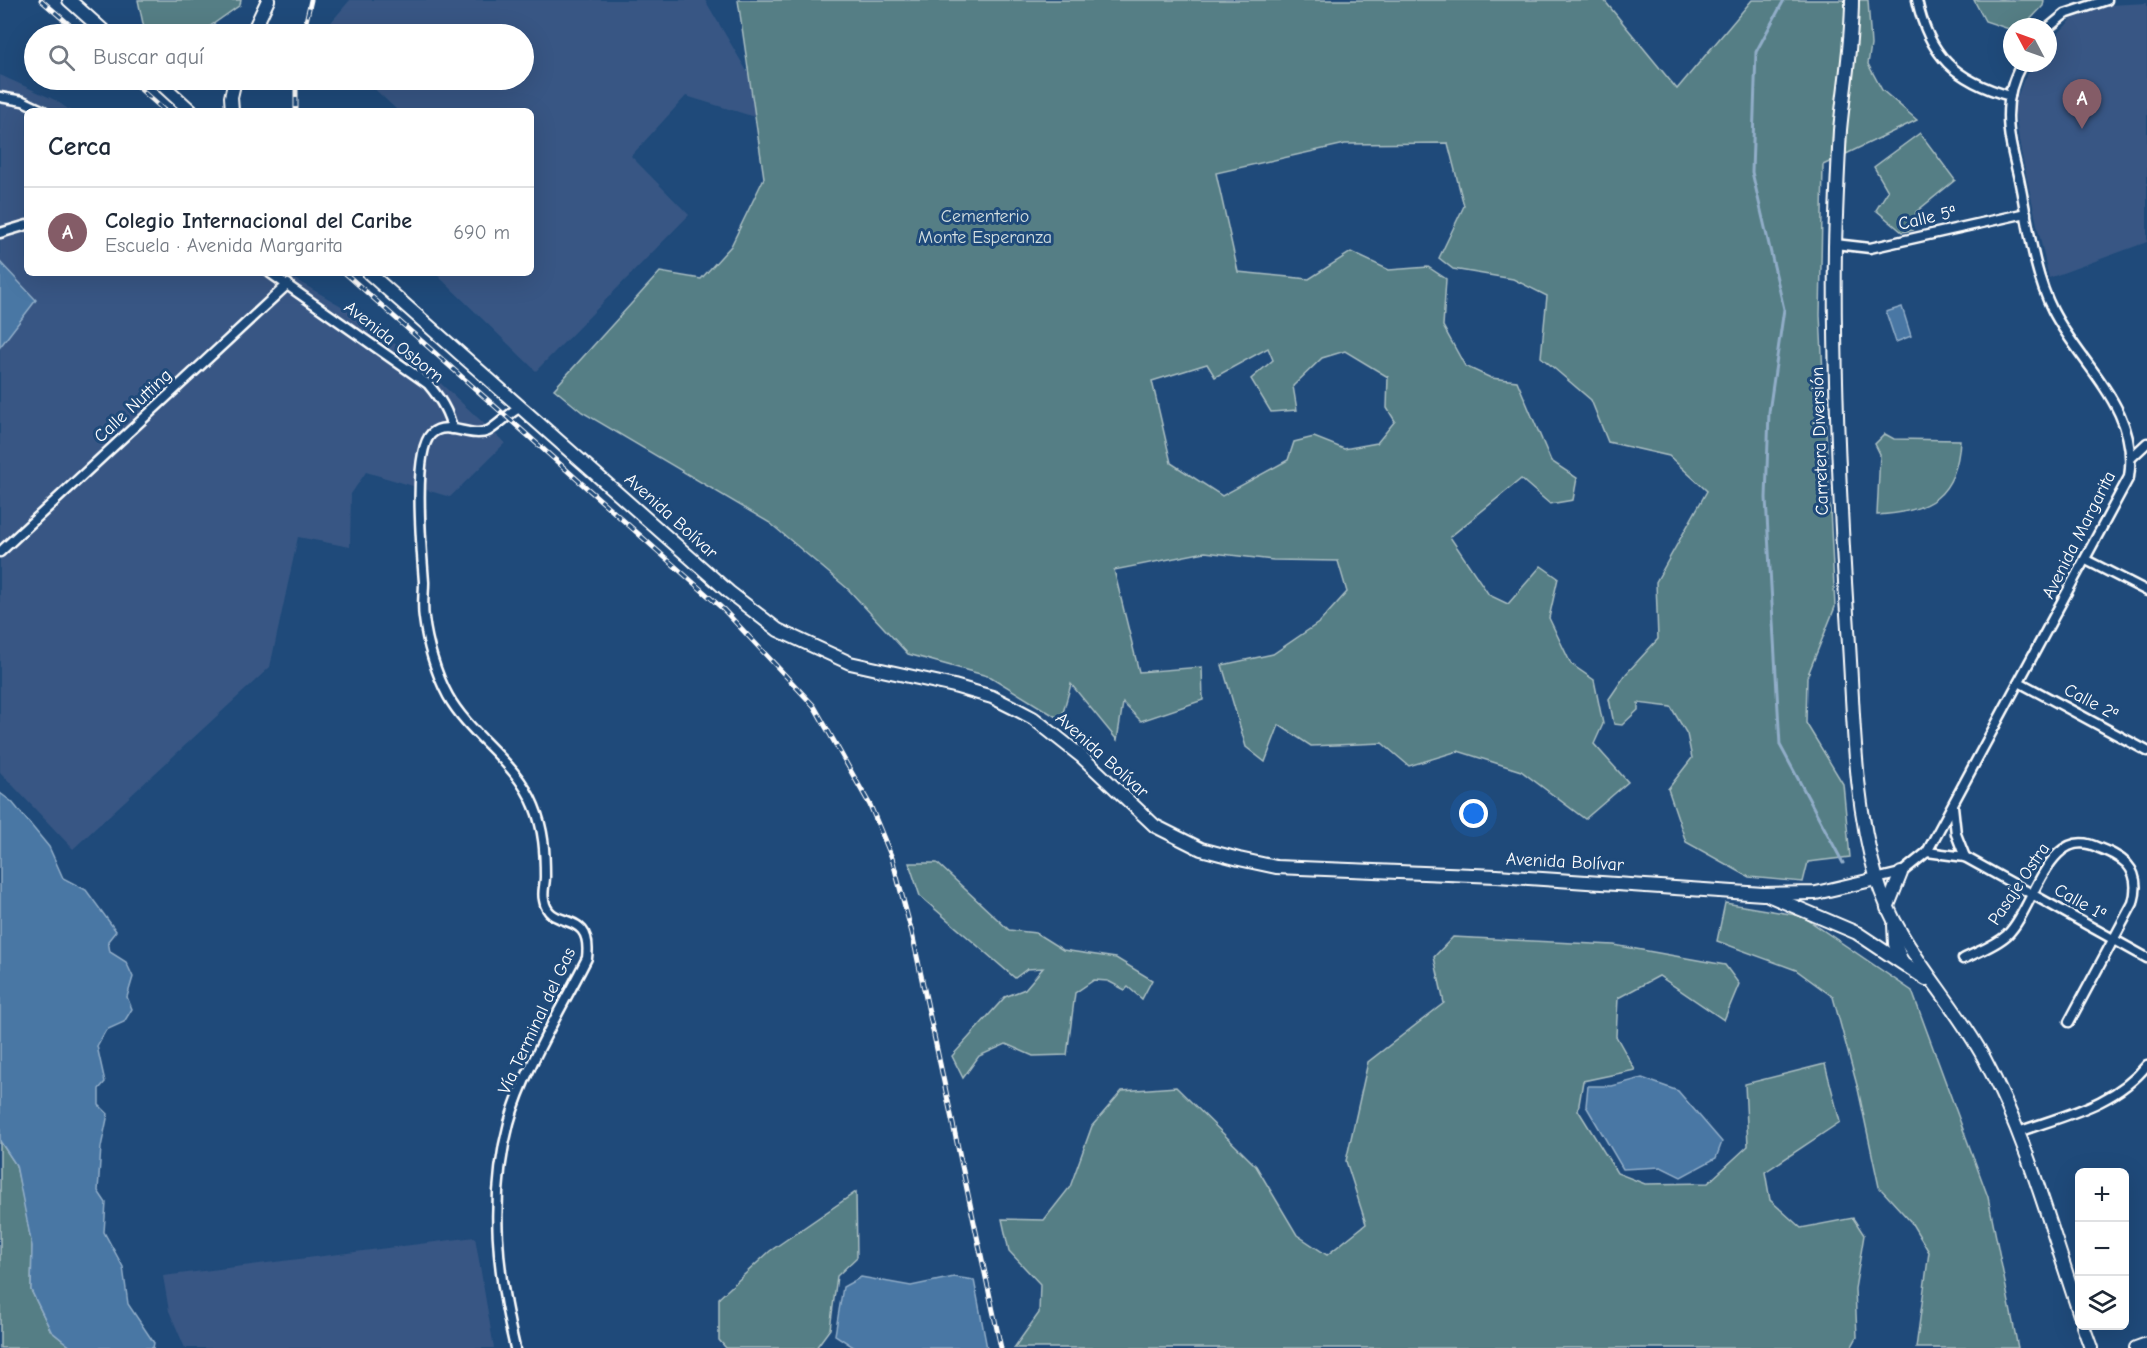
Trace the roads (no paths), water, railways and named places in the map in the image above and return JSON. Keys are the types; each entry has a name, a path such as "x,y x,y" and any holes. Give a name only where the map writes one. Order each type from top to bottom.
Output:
{"main road":[{"path":"69,0 96,24"},
{"path":"257,24 268,0"},
{"name":"Carretera Diversión","path":"1852,0 1840,130 1835,244 1835,378 1840,508 1859,787 1865,836 1876,879 1894,924"},
{"path":"168,90 188,108"},
{"path":"232,108 233,90"},
{"name":"Avenida Bolívar","path":"372,276 729,592 778,630 850,663 963,689 992,697 1014,708 1033,718 1081,756 1137,812 1155,826 1201,849 1276,867 1497,876 1763,894 1815,893 1876,879"},
{"path":"1887,908 1901,873"},
{"path":"1763,894 1850,930 1931,982"},
{"path":"1894,924 1895,945 1902,962"},
{"path":"1894,924 1931,982 1954,1010 1983,1057 2018,1132 2075,1303"},
{"path":"2084,1330 2091,1348"},
{"path":"2136,1348 2147,1344"}],"street":[{"path":"1917,0 1926,29 1944,60 1957,74 1972,83 2010,96"},
{"path":"2057,21 2086,3 2107,0"},
{"name":"Avenida Margarita","path":"1876,879 1901,873 1927,852 2129,477 2132,457 2128,433 2096,372 2052,309 2041,279 2009,131 2010,96 2019,72"},
{"path":"0,97 22,101 37,108"},
{"name":"Calle 5ª","path":"1835,244 1870,248 2026,213"},
{"path":"0,233 24,226"},
{"name":"Avenida Osborn","path":"275,276 428,384 439,397 451,419 452,429"},
{"name":"Calle Nutting","path":"0,552 288,284"},
{"name":"Vía Terminal del Gas","path":"515,1348 499,1271 497,1228 500,1163 510,1121 521,1092 587,958 589,942 581,928 558,918 548,910 544,900 546,847 534,804 508,765 449,697 441,680 424,617 420,498 422,455 425,442 432,433 442,428 477,433 488,431 521,407"},
{"path":"2132,457 2147,443"},
{"path":"2086,560 2147,591"},
{"name":"Calle 2ª","path":"2019,682 2147,751"},
{"path":"1927,852 1965,857 1956,834 1953,806"},
{"name":"Pasaje Ostra","path":"1963,959 2006,936 2033,895 2051,860 2066,846 2085,843 2116,856 2134,875 2136,893 2114,940 2069,1022"},
{"name":"Calle 1ª","path":"1965,857 2147,958"},
{"path":"2018,1132 2116,1095 2134,1081 2147,1065"}],"waterway":[{"path":"1784,0 1756,52 1752,172 1784,309 1769,412 1766,498 1780,745 1843,863"}],"railway":[{"path":"41,0 69,24"},
{"path":"305,24 311,0"},
{"path":"141,90 162,108"},
{"path":"296,90 296,108"},
{"path":"348,276 723,609 814,706 870,805 892,858 912,933 1001,1348"}],"place":[{"name":"Colegio Internacional del Caribe","path":"2082,129"}],"park label":[{"name":"Cementerio Monte Esperanza","path":"985,226"}]}
